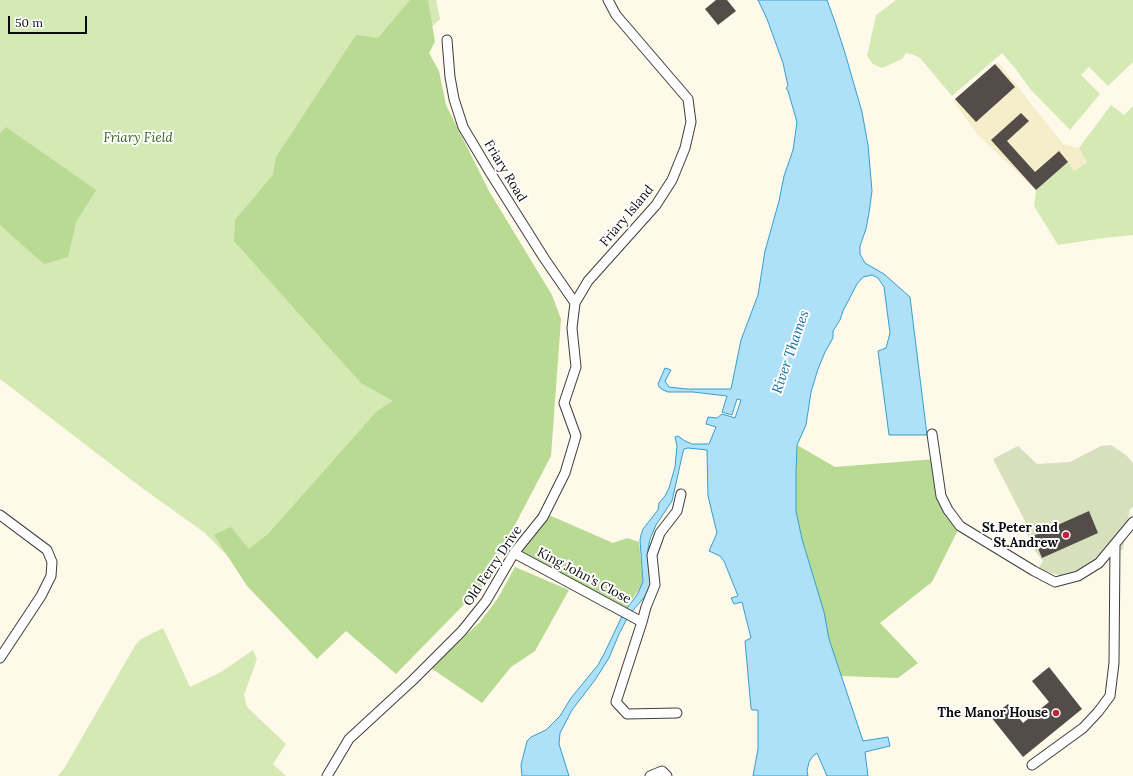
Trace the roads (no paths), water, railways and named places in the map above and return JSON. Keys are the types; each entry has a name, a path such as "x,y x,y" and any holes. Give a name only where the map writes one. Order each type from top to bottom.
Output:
{"street":[{"name":"Friary Island","path":"575,302 588,281 652,211 672,180 685,148 691,122 688,99 616,15 608,0"},
{"name":"Friary Road","path":"446,40 453,94 463,127 544,258 575,302"},
{"name":"Old Ferry Drive","path":"327,776 349,739 413,680 462,631 486,601 514,553 543,517 565,473 576,436 564,403 576,367 572,328 575,302"},
{"path":"932,434 941,496 948,510 960,526 1055,582 1078,576 1099,563 1133,522"},
{"name":"King John's Close","path":"677,713 628,714 616,702 646,607 655,585 652,555 660,533 677,511 681,494"},
{"path":"0,515 47,550 52,562 51,576 41,596 0,658"},
{"path":"1032,765 1083,728 1110,696 1114,664 1115,545"},
{"name":"King John's Close","path":"514,553 642,622"},
{"path":"650,776 662,771 667,776"}],"water":[{"name":"River Thames","path":"758,0 827,0 845,53 862,112 868,145 872,191 866,229 860,246 860,254 865,263 884,274 910,297 927,435 889,435 878,351 886,348 890,333 884,287 878,278 872,275 863,277 857,284 840,320 833,331 833,338 818,369 811,392 806,425 797,445 796,511 802,539 824,612 829,639 863,741 888,737 890,746 865,752 868,776 827,776 817,753 809,762 807,771 808,776 753,776 758,749 758,710 752,710 751,708 745,641 751,638 742,602 734,604 731,598 738,596 724,561 720,556 709,551 717,533 708,496 707,450 688,448 684,449 683,452 672,501 656,525 650,539 648,549 651,583 647,594 629,615 609,658 595,680 572,710 560,733 559,744 569,776 522,776 521,765 527,741 531,737 546,730 560,716 571,698 598,665 624,612 637,595 643,582 640,540 641,535 643,529 658,510 659,503 669,488 675,467 677,446 675,437 678,436 692,444 709,444 716,427 706,424 708,417 717,418 722,414 735,418 741,400 737,399 732,415 722,412 727,396 693,392 668,392 659,387 658,384 665,368 671,370 665,381 669,387 687,389 731,389 741,340 758,295 765,251 779,201 784,176 793,150 797,122 786,88 788,86 783,63 767,19"}],"place":[{"name":"St.Peter and St.Andrew","path":"1066,535"},
{"name":"The Manor House","path":"1056,713"}],"park label":[{"name":"Friary Field","path":"138,138"}]}
